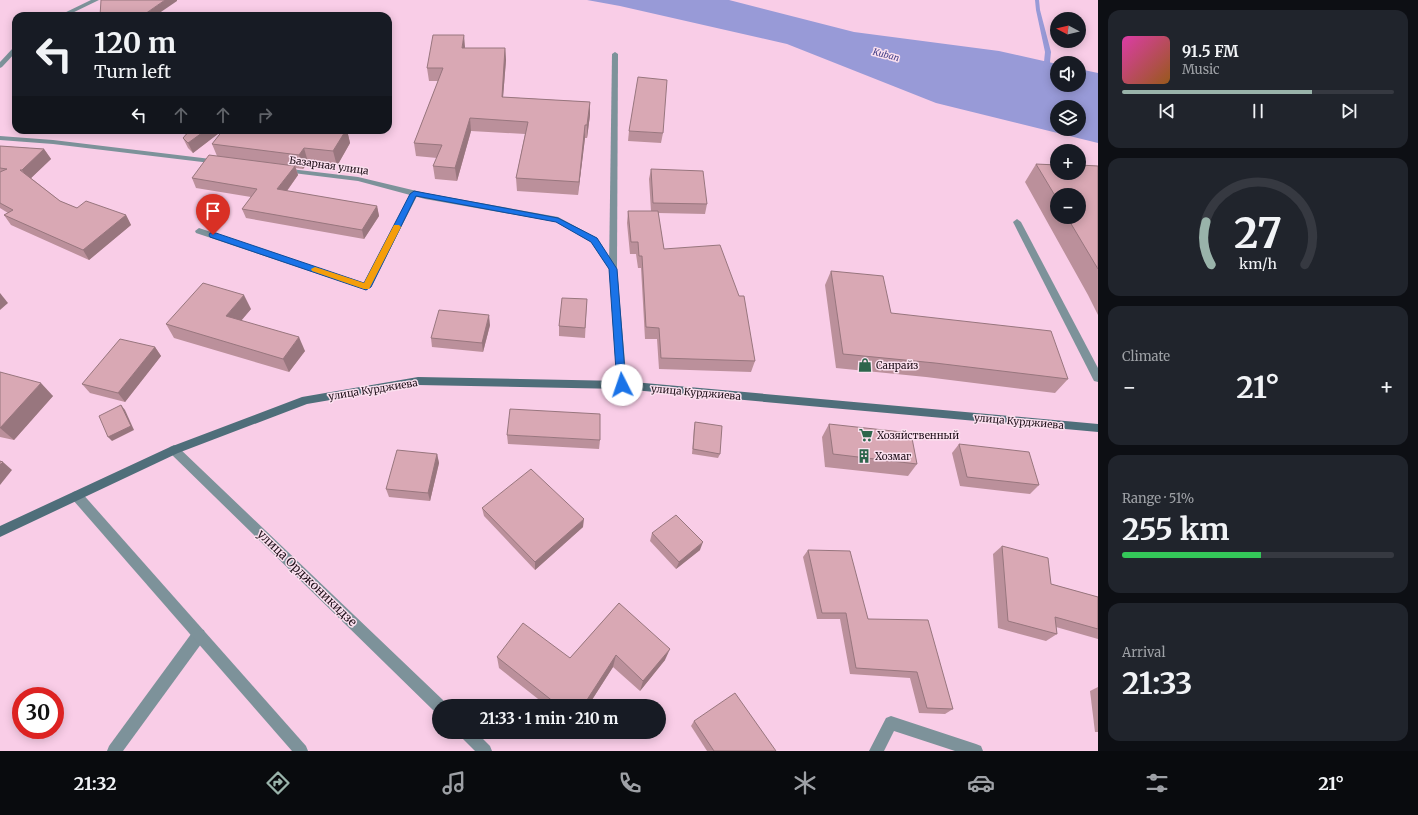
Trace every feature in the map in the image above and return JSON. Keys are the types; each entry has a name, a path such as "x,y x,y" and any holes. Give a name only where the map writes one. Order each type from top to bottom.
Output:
{"street":[{"path":"70,12 96,0"},
{"path":"0,66 12,52"},
{"path":"613,269 614,54"},
{"path":"0,138 54,142 227,164"},
{"name":"Базарная улица","path":"274,169 358,179 414,194 558,220 594,240 613,269 622,385"},
{"path":"199,231 366,287 414,194"},
{"path":"1018,222 1098,378"},
{"name":"улица Курджиева","path":"174,450 306,400 418,381 622,385 1098,428"},
{"path":"0,532 174,450"},
{"name":"улица Орджоникидзе","path":"174,450 432,699"},
{"path":"77,496 301,751"},
{"path":"114,751 199,635"},
{"path":"876,751 891,723 976,751"},
{"path":"473,739 485,751"}],"water":[{"name":"Kuban","path":"587,0 729,0 854,32 999,51 1050,62 1050,92 1086,92 1086,70 1098,73 1098,143 1070,136 1086,136 1086,100 1050,100 1050,131 936,103 787,44 620,6"}],"building":[{"path":"101,0 165,0 148,12 100,12"},
{"path":"433,35 464,35 462,48 505,48 502,97 590,102 587,125 585,125 579,182 516,178 528,122 470,118 455,168 433,166 442,145 414,143 443,68 427,68"},
{"path":"638,77 667,80 663,133 629,131"},
{"path":"186,134 200,134 188,143 183,138"},
{"path":"220,134 344,134 333,151 304,148 299,155 212,144"},
{"path":"0,146 44,149 22,170 20,170 60,201 77,208 86,201 126,215 83,250 4,215 13,210 0,203 0,172 7,169 0,168"},
{"path":"209,155 295,166 277,189 377,206 362,230 242,209 257,189 192,178"},
{"path":"1036,164 1050,165 1050,180 1086,180 1086,165 1098,166 1098,269 1071,224 1086,224 1086,188 1050,188"},
{"path":"651,169 703,171 707,204 653,203"},
{"path":"628,211 658,211 664,249 720,245 739,296 744,296 755,361 661,358 659,328 646,327 642,256 639,256 638,242 631,242"},
{"path":"831,271 883,276 891,313 1051,331 1068,379 935,363 843,354"},
{"path":"203,283 244,295 226,316 299,337 283,359 166,324"},
{"path":"562,298 587,299 585,328 559,326"},
{"path":"439,310 489,315 482,343 431,338"},
{"path":"120,339 155,347 118,393 82,384"},
{"path":"0,372 41,383 0,428"},
{"path":"121,405 131,426 108,437 99,416"},
{"path":"510,409 600,414 600,440 507,435"},
{"path":"695,422 722,426 720,454 693,449"},
{"path":"829,424 911,433 917,464 833,454"},
{"path":"959,444 1029,452 1039,485 967,477"},
{"path":"397,450 437,454 428,493 386,489"},
{"path":"531,469 584,519 535,562 482,508"},
{"path":"676,515 703,542 679,562 652,533"},
{"path":"1002,546 1048,558 1051,584 1098,597 1098,629 1055,617 1057,634 1008,621"},
{"path":"808,550 850,551 868,619 928,620 953,709 927,708 917,672 856,668 846,613 822,613"},
{"path":"619,603 670,649 643,681 616,655 588,699 550,699 497,657 523,623 570,658"},
{"path":"735,693 776,751 714,751 694,721"}],"waterway":[{"path":"1037,0 1048,52 1046,72"}],"slow traffic":[{"path":"315,269 366,287 397,227"}],"place":[{"name":"Санрайз","path":"865,365"},
{"name":"Хозяйственный","path":"866,435"},
{"name":"Хозмаг","path":"864,456"}],"route":[{"path":"213,235 366,287 414,194 558,220 594,240 613,269 622,385"}]}
